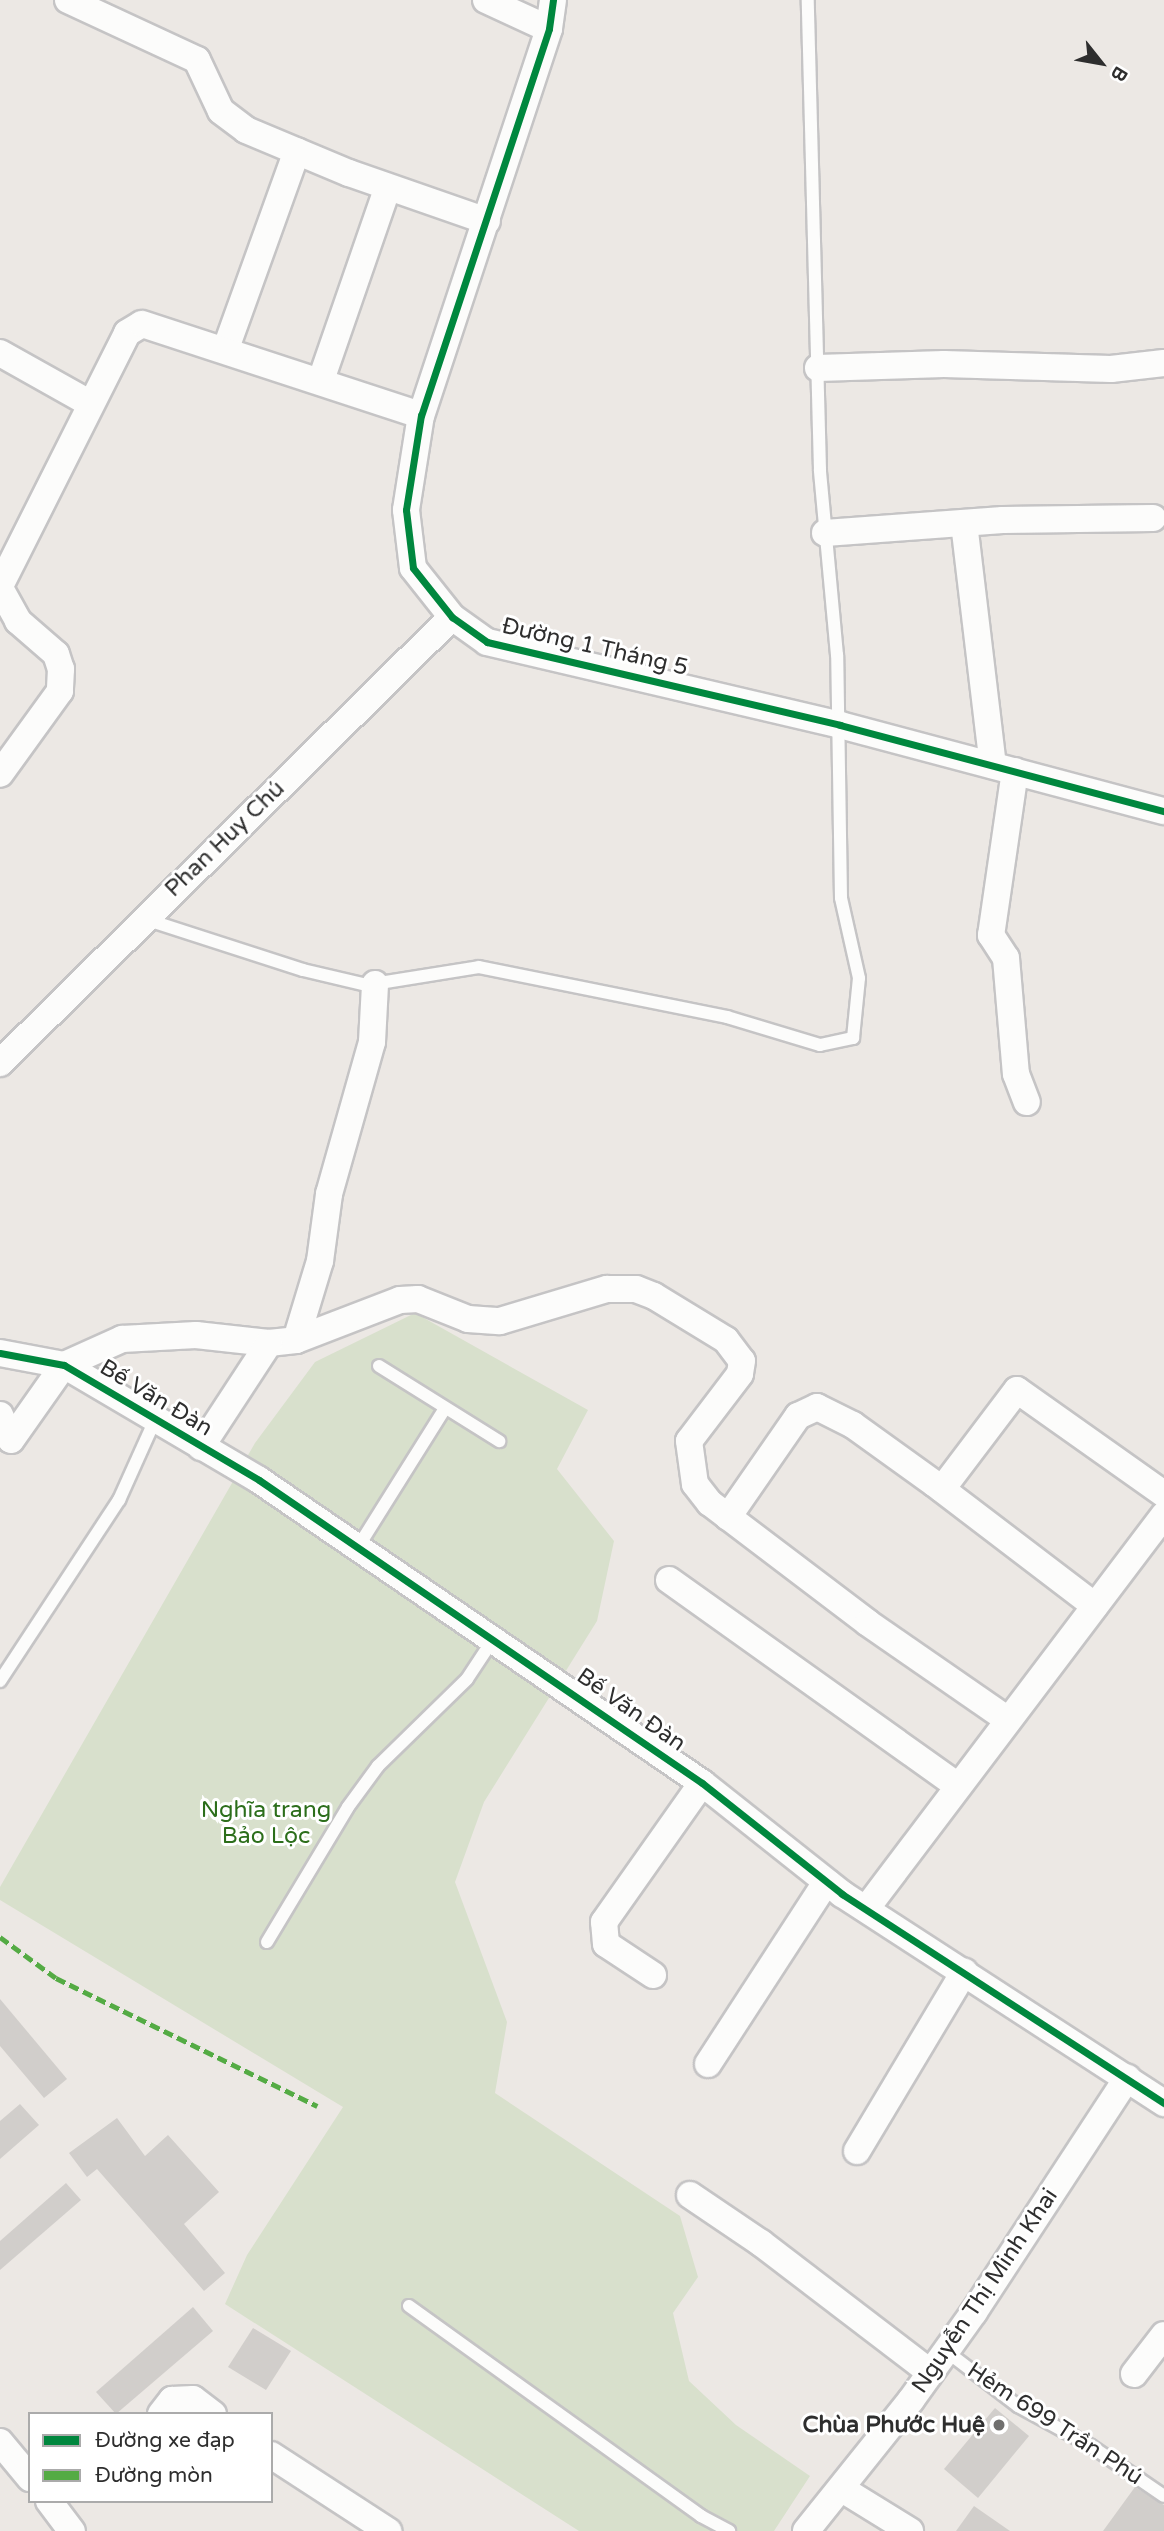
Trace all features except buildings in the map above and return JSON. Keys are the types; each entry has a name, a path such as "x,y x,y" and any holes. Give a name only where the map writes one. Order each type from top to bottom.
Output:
{"street":[{"path":"68,0 197,60 231,122 388,187 486,220"},
{"path":"486,0 549,29"},
{"name":"Đường 1 Tháng 5","path":"553,0 549,29 421,415 406,510 414,568 453,617 487,642 839,725 1164,811"},
{"path":"226,348 297,151"},
{"path":"321,380 388,187"},
{"path":"0,774 61,691 61,669 56,653 18,621 0,587 127,332 142,324 226,348 421,415"},
{"path":"0,353 91,404"},
{"path":"818,368 944,364 1111,369 1164,363"},
{"path":"825,533 964,523 1153,518"},
{"path":"964,523 976,653 1004,768 991,935 1006,958 1016,1074 1027,1102"},
{"name":"Phan Huy Chú","path":"0,1063 453,617"},
{"path":"296,1340 320,1261 329,1194 372,1042 375,984"},
{"path":"5,1450 64,1365 122,1339 196,1335 269,1343 296,1340 400,1300 436,1303 481,1322 521,1318 607,1289 621,1287 654,1296 726,1340 742,1362 740,1374 689,1441 695,1484 728,1517 1008,1720"},
{"path":"201,1447 269,1343"},
{"path":"0,1353 64,1365"},
{"name":"Bế Văn Đàn","path":"64,1365 154,1422 201,1447 358,1547 702,1783 827,1882 866,1909 1127,2078 1160,2093"},
{"path":"942,1489 1017,1390 1164,1494"},
{"path":"728,1517 798,1416 817,1407 853,1425 1095,1606"},
{"path":"0,1415 5,1450"},
{"path":"866,1909 1095,1606 1154,1548 1164,1515"},
{"path":"669,1580 958,1786"},
{"path":"653,1975 606,1944 604,1922 702,1783"},
{"path":"708,2064 827,1882"},
{"path":"858,2151 964,1972"},
{"name":"Nguyễn Thị Minh Khai","path":"806,2531 842,2489 946,2351 1127,2078"},
{"path":"690,2195 761,2243 930,2372"},
{"path":"1135,2374 1164,2335"},
{"path":"163,2412 172,2400 193,2399 210,2412"},
{"path":"0,2442 28,2476"},
{"path":"273,2456 388,2531"},
{"path":"842,2489 910,2531"},
{"path":"56,2504 72,2531"}],"lane":[{"path":"145,918 303,970 375,984 479,967 727,1017 820,1045 853,1038 859,978 841,898 839,725 825,533 808,0"},
{"path":"379,1366 444,1410 499,1441"},
{"path":"358,1547 444,1410"},
{"path":"0,1681 102,1528 154,1422"},
{"path":"267,1942 363,1786 467,1679 494,1638"},
{"path":"409,2306 701,2516 729,2531"},
{"name":"Hẻm 699 Trần Phú","path":"946,2351 1018,2406 1091,2446 1164,2496"}],"green space":[{"name":"Nghĩa trang Bảo Lộc","path":"415,1313 588,1410 557,1469 614,1541 597,1621 484,1802 455,1882 507,2022 495,2093 680,2216 698,2277 673,2313 689,2381 736,2425 810,2476 774,2531 579,2531 225,2304 247,2255 343,2107 0,1900 0,1887 255,1443 315,1362"}],"marked path":[{"path":"0,1937 56,1978 317,2106"}],"cycle path":[{"path":"553,0 549,29 421,415 406,510 413,568 452,617 487,642 840,725 1164,811"},
{"path":"0,1353 64,1365 259,1480 702,1783 842,1894 1164,2103"}],"place":[{"name":"Chùa Phước Huệ","path":"999,2425"}]}
